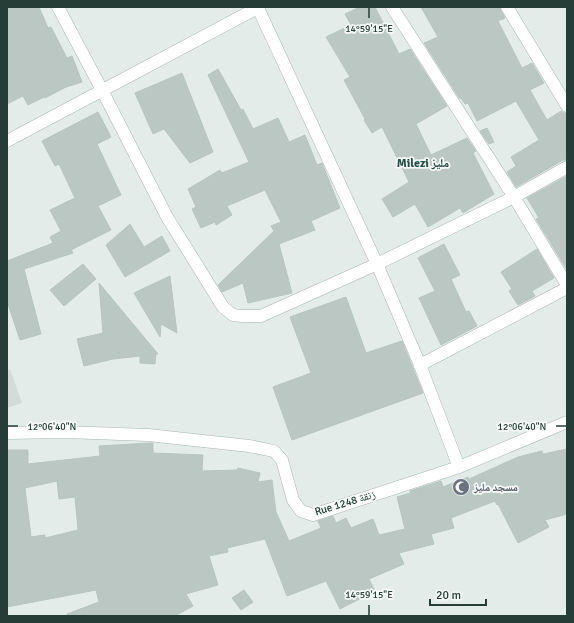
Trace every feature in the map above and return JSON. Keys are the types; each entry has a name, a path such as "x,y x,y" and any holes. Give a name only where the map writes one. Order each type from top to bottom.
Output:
{"street":[{"path":"58,7 167,217 223,307 233,314 242,316 261,316 377,264 514,197 567,167"},
{"path":"7,141 258,7 377,264 420,365 459,467"},
{"path":"392,7 514,197 567,286 420,365"},
{"path":"507,7 567,106"},
{"name":"Rue 1248 زنقة","path":"7,433 65,432 148,435 249,446 274,451 282,460 293,500 301,511 313,515 459,467 567,422"}],"shaded area":[{"path":"10,369 22,403 7,408 7,370"}],"building":[{"path":"7,7 39,7 48,28 51,27 67,58 72,56 82,82 66,87 28,105 23,96 7,104"},
{"path":"360,7 375,7 399,54 410,49 447,106 416,124 431,155 467,138 476,151 473,153 494,194 463,213 460,208 428,227 415,204 393,217 382,199 409,182 382,127 372,133 364,120 365,119 344,80 350,77 326,37 351,25 345,14"},
{"path":"421,7 500,7 505,18 498,21 522,68 532,63 544,83 530,90 547,120 561,111 567,113 567,160 563,160 516,187 507,172 516,166 511,157 539,140 516,101 477,121 468,103 465,104 461,98 460,99 424,43 438,37"},
{"path":"218,69 241,110 243,109 253,129 278,118 289,142 305,135 317,165 322,163 340,208 311,221 315,230 279,244 292,293 248,303 243,283 222,292 218,285 274,231 271,226 281,222 265,190 227,206 232,215 216,225 215,222 201,228 192,209 196,207 188,189 220,170 222,173 249,162 208,75"},
{"path":"182,73 213,152 190,163 164,129 153,134 135,93"},
{"path":"98,112 111,137 97,144 121,195 98,206 111,230 71,250 73,253 24,269 41,334 20,340 7,301 7,261 53,243 50,237 61,231 50,210 75,198 59,164 55,166 42,141"},
{"path":"487,128 494,142 489,144 480,131"},
{"path":"567,176 567,270 536,219 539,218 527,198"},
{"path":"130,224 144,247 162,236 170,251 125,277 106,245"},
{"path":"444,244 460,275 451,279 466,312 469,311 477,326 441,345 419,298 435,291 418,258"},
{"path":"537,249 554,278 532,291 535,296 518,305 509,291 512,289 501,272"},
{"path":"83,264 96,279 64,306 50,290"},
{"path":"170,276 177,333 161,324 160,337 134,293"},
{"path":"99,283 158,354 156,354 155,364 140,363 140,356 113,359 84,366 77,339 103,333"},
{"path":"346,297 366,353 402,341 423,393 292,440 273,387 311,373 290,317"},
{"path":"153,443 153,453 203,455 202,471 237,470 238,468 260,473 258,482 272,480 276,512 289,541 321,528 318,521 333,516 336,523 346,518 351,528 373,519 379,535 405,529 397,497 441,481 443,487 468,477 469,479 518,457 542,451 543,454 567,449 567,514 545,520 549,527 518,543 495,501 451,518 454,528 431,534 434,544 399,553 404,564 369,579 375,591 340,609 326,581 287,596 265,539 227,548 228,552 209,556 218,585 186,594 193,606 175,616 67,616 67,614 99,602 96,590 7,607 7,450 28,450 28,464 100,456 99,446","holes":["57,481 59,499 75,497 78,530 45,538 45,535 31,537 25,488"]},
{"path":"244,590 253,602 241,610 232,598"}],"place":[{"name":"مسجد مليز","path":"461,487"}],"district":[{"name":"Milezi مليز","path":"423,163"}]}
